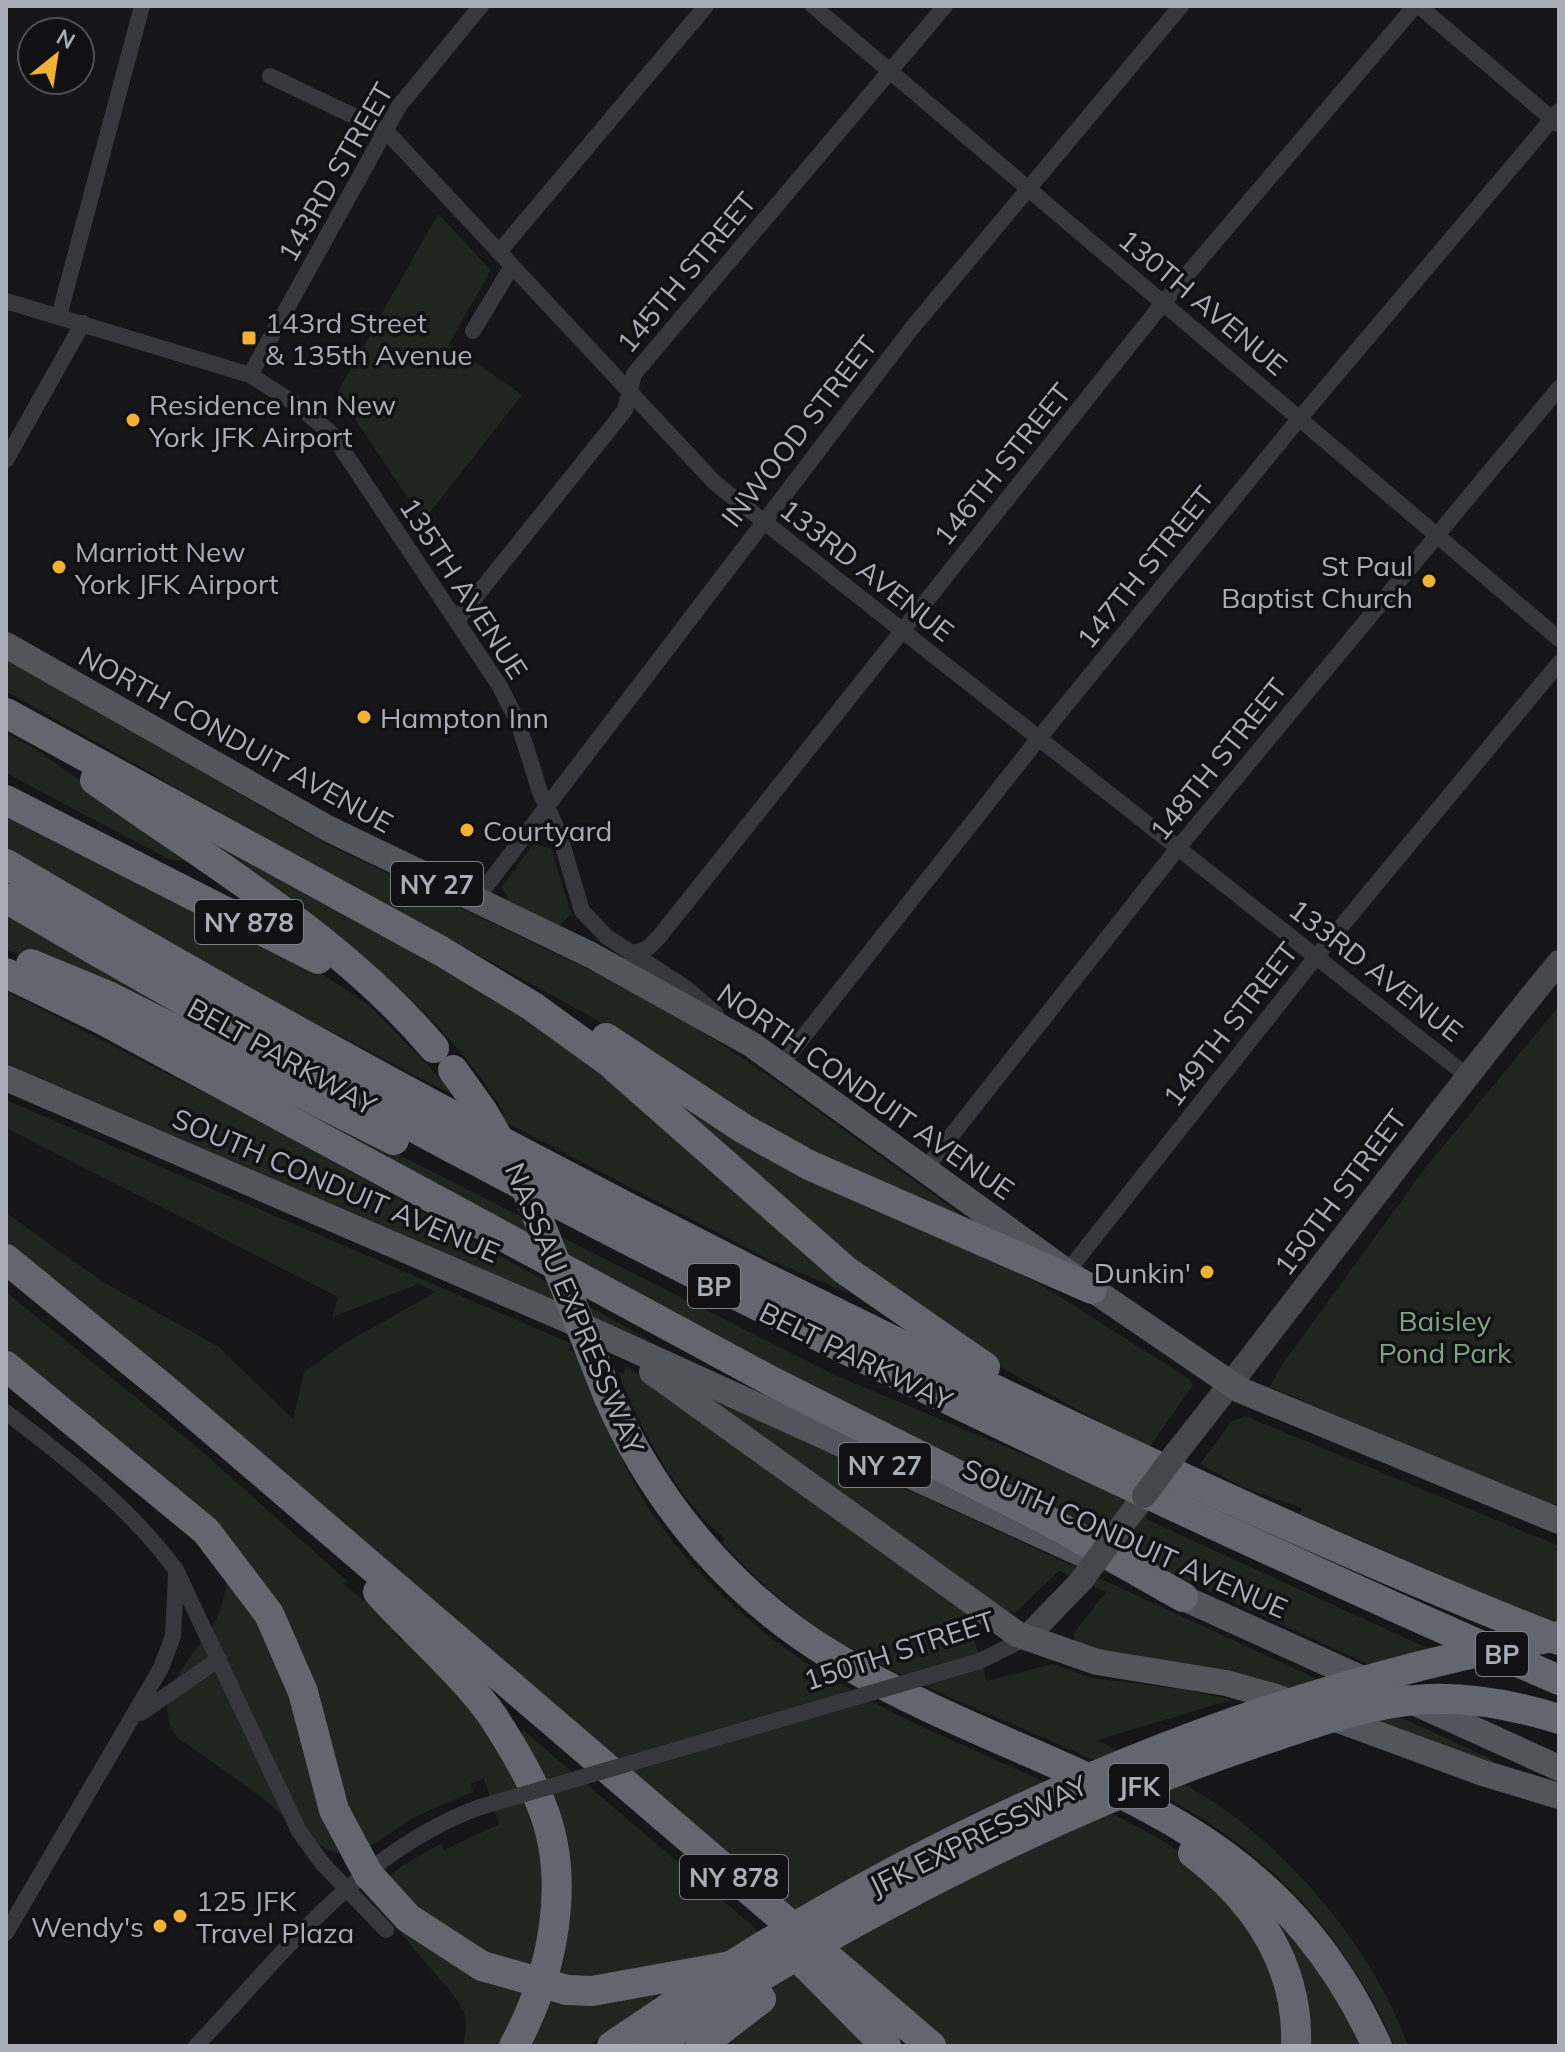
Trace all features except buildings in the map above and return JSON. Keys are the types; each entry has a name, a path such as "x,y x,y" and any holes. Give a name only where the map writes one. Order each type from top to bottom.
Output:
{"highway":[{"path":"6,713 441,951 567,1014 744,1129 809,1165 1092,1289"},
{"path":"6,720 340,955 398,1006 444,1059"},
{"name":"NASSAU EXPRESSWAY","path":"6,797 324,962 372,995 444,1059 491,1123 524,1183 609,1398 632,1446 671,1507 715,1560 766,1608 812,1643 860,1672 1168,1816 1239,1864 1281,1903 1319,1947 1351,1994 1377,2046"},
{"name":"BELT PARKWAY","path":"6,864 297,1030 511,1147 766,1279 1116,1448 1356,1557 1559,1638"},
{"name":"BELT PARKWAY","path":"6,898 424,1134 814,1336 1120,1482 1559,1680"},
{"path":"441,951 532,1006 608,1061 821,1251 878,1296 1116,1448"},
{"path":"6,956 72,980 143,1013 623,1257 814,1336"},
{"path":"6,973 105,1021 771,1381 1045,1519 1183,1597"},
{"name":"NY 878","path":"6,1259 299,1504 931,2046"},
{"path":"6,1269 61,1303"},
{"path":"6,1366 206,1531 269,1614 303,1692 334,1810 369,1875 408,1918 482,1966 567,1990 747,1983"},
{"path":"299,1504 493,1716 542,1806 556,1883 553,1927 536,2006 514,2046"},
{"name":"JFK EXPRESSWAY","path":"612,2046 747,1983 836,1904 960,1839 1141,1759 1247,1720 1367,1682 1559,1638"},
{"name":"JFK EXPRESSWAY","path":"653,2046 747,1983 910,1891 1017,1838 1212,1758 1399,1702 1455,1699 1510,1706 1559,1719"},
{"path":"537,1707 886,2046"},
{"path":"1014,1744 1165,1833 1233,1888 1256,1914 1280,1958 1295,2008 1296,2046"},
{"path":"700,2046 747,1983"}],"main road":[{"name":"NORTH CONDUIT AVENUE","path":"6,645 327,828 474,902 617,968 751,1044 1067,1272 1230,1385 1559,1521"},
{"name":"150TH STREET","path":"1026,1638 1081,1581 1466,1075 1559,962"},
{"name":"SOUTH CONDUIT AVENUE","path":"6,1078 589,1329 1039,1536 1183,1597 1559,1768"},
{"path":"589,1329 717,1417 966,1600 1026,1638 1105,1664 1226,1683 1276,1697 1470,1769 1559,1796"}],"street":[{"path":"59,316 142,6"},
{"name":"143RD STREET","path":"250,375 399,106 481,6"},
{"path":"499,252 706,6"},
{"name":"130TH AVENUE","path":"813,6 1559,639"},
{"name":"145TH STREET","path":"457,620 625,410 629,390 641,364 945,6"},
{"name":"INWOOD STREET","path":"474,902 762,520 912,328 1181,6"},
{"path":"1417,6 1557,118"},
{"name":"146TH STREET","path":"631,954 648,948 659,937 1163,303 1417,6"},
{"name":"133RD AVENUE","path":"270,76 387,132 715,483 1466,1075"},
{"name":"147TH STREET","path":"781,1065 1039,738 1300,418 1557,118"},
{"path":"473,331 512,266"},
{"name":"135TH AVENUE","path":"6,301 250,375 296,404 332,434 499,685 518,722 546,807 559,833 582,911 599,930 686,988 751,1044"},
{"path":"6,460 83,323"},
{"name":"148TH STREET","path":"925,1169 1178,848 1559,388"},
{"name":"149TH STREET","path":"1067,1272 1316,957 1559,663"},
{"path":"6,1412 119,1503 151,1536 176,1570 299,1831 322,1863 386,1930"},
{"path":"6,1933 161,1668 173,1636 176,1570"},
{"name":"150TH STREET","path":"347,1887 405,1843 477,1808 980,1661 1026,1638"},
{"path":"133,1719 219,1659"},
{"path":"196,2046 347,1887"}],"green space":[{"path":"438,214 491,270 449,344 522,395 423,521 355,419 335,397"},
{"path":"6,659 326,844 659,1003 772,1078 973,1223 834,1166 750,1117 630,1038 276,844 6,691"},
{"path":"6,732 40,752 193,862 168,859 6,773"},
{"path":"6,809 298,958 369,1005 448,1086 506,1115 441,1030 403,993 321,925 190,833 193,826 438,960 623,1077 850,1294 768,1259 196,961 6,849"},
{"path":"533,844 551,848 571,914 559,927 505,902 508,896 501,888"},
{"path":"6,912 235,1045 49,964 6,950"},
{"path":"6,991 279,1131 658,1345 6,1063"},
{"name":"Baisley Pond Park","path":"1559,1006 1559,1508 1270,1387 1279,1369 1426,1167"},
{"path":"653,1084 1043,1286 1189,1379 1193,1385 1149,1448 1033,1385 920,1317 849,1265 774,1200"},
{"path":"6,1100 570,1343 568,1350 577,1354 624,1463 646,1504 671,1539 712,1586 774,1640 836,1681 901,1716 1124,1820 1181,1853 1208,1873 1252,1920 1268,1949 1281,1997 1288,2046 945,2046 6,1248 6,1213 103,1282 219,1347 293,1419 304,1372 345,1343 436,1292 419,1284 332,1317 338,1297 6,1128"},
{"path":"312,1111 835,1375 1137,1502 1150,1510 1146,1518 1161,1526 1436,1652 1374,1667 1045,1515 307,1120"},
{"path":"6,1292 198,1448 347,1581 344,1584 386,1619 401,1641 405,1638 495,1734 536,1818 549,1925 509,2046 463,2046 466,2019 463,2010 397,1927 388,1909 385,1892 390,1877 406,1863 441,1843 444,1850 499,1824 484,1779 471,1783 473,1792 416,1816 371,1846 347,1855 327,1850 312,1840 260,1796 177,1737 169,1721 171,1689 218,1615 228,1578 182,1493 6,1351"},
{"path":"626,1366 972,1614 973,1636 987,1681 1053,1664 1091,1678 1187,1690 1231,1700 1097,1740 1206,1797 1238,1819 1299,1874 1352,1940 1393,2010 1408,2046 1394,2046 1351,1966 1304,1904 1251,1854 1191,1812 1128,1776 858,1653 821,1630 769,1589 722,1543 724,1538 675,1483 638,1417 618,1372 624,1374"},
{"path":"718,1402 1493,1760 1490,1766 1106,1657 1074,1641 1074,1633 1106,1592 1059,1571 1015,1613 1010,1611 1006,1616 715,1407"},
{"path":"1245,1416 1559,1546 1559,1626 1300,1514 1302,1508 1242,1487 1200,1464 1232,1421"},
{"path":"523,1730 749,1923 873,2046 716,2046 766,2009 604,2034 589,2046 529,2046 546,2015 562,1963 518,1736"},
{"path":"1268,1909 1340,1998 1365,2046 1307,2046"}],"place":[{"name":"143rd Street & 135th Avenue","path":"249,338"},
{"name":"Residence Inn New York JFK Airport","path":"133,420"},
{"name":"Marriott New York JFK Airport","path":"59,567"},
{"name":"St Paul Baptist Church","path":"1429,581"},
{"name":"Hampton Inn","path":"364,717"},
{"name":"Courtyard","path":"467,830"},
{"name":"Dunkin'","path":"1207,1272"},
{"name":"125 JFK Travel Plaza","path":"180,1916"},
{"name":"Wendy's","path":"160,1926"}]}
